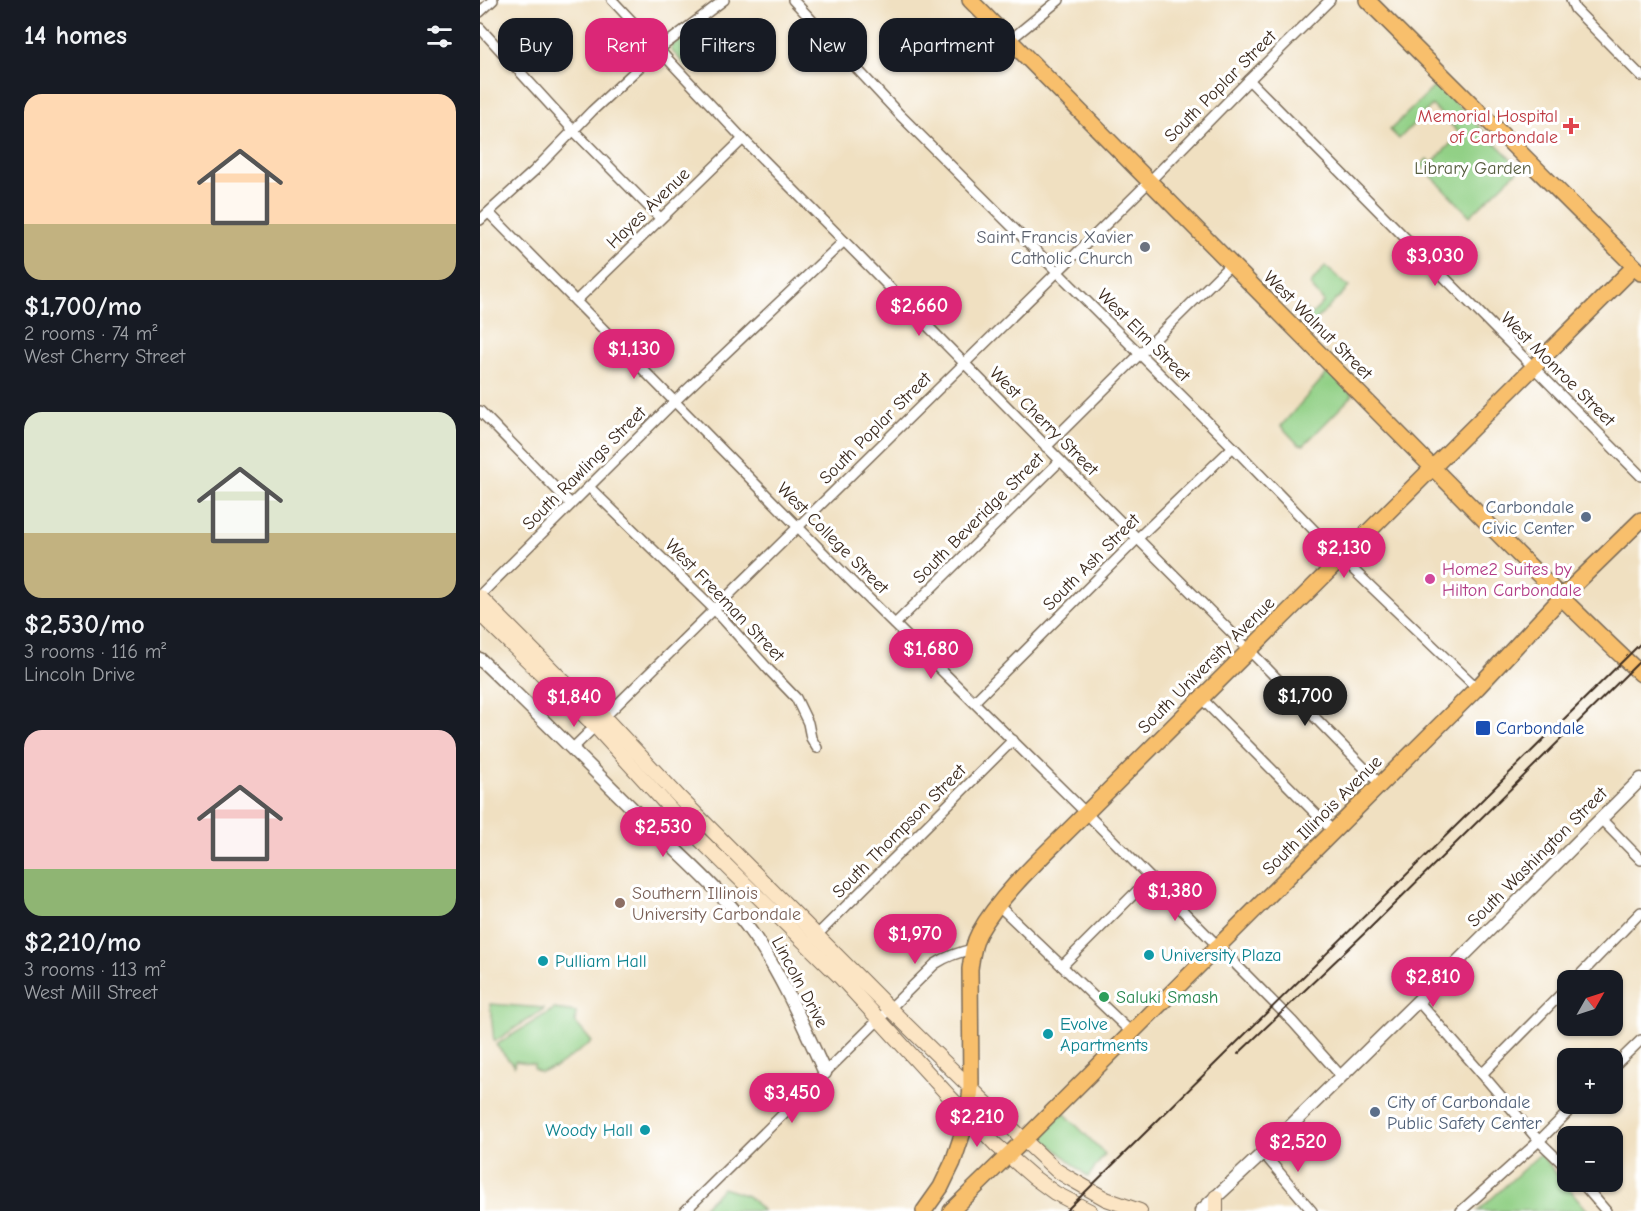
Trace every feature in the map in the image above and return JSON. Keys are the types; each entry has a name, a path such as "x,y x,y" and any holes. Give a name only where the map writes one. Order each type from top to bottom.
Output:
{"highway":[{"name":"West Walnut Street","path":"970,0 988,18"},
{"path":"1366,0 1638,270"},
{"name":"West Walnut Street","path":"1015,45 1641,674"},
{"name":"South University Avenue","path":"973,949 978,934 998,905 1086,813 1533,368 1638,270"},
{"name":"South Illinois Avenue","path":"951,1211 1334,832 1477,688 1562,597 1641,520"},
{"path":"924,1211 941,1187 953,1162 968,1117 971,1088 970,969 973,949"}],"main road":[{"path":"480,596 594,712 599,722"},
{"path":"480,614 599,722 686,826 812,940 884,1013 971,1088 1056,1170 1106,1198 1140,1211"},
{"path":"884,1013 968,1117 1008,1156 1055,1193 1090,1211"}],"street":[{"path":"480,12 493,0"},
{"name":"West Cherry Street","path":"612,0 629,18"},
{"path":"668,42 724,0"},
{"name":"West Elm Street","path":"793,0 900,115 1341,558 1477,688"},
{"path":"1015,36 1059,0"},
{"name":"South Poplar Street","path":"572,749 1150,181 1330,0"},
{"path":"1571,0 1575,9 1641,76"},
{"path":"480,28 573,130 660,218"},
{"name":"West Cherry Street","path":"668,59 743,139 1380,785"},
{"path":"480,220 534,171 592,111 634,72"},
{"name":"West Monroe Street","path":"1249,80 1641,476"},
{"name":"Hayes Avenue","path":"576,301 743,139"},
{"name":"West College Street","path":"489,213 674,402 1283,1012 1341,1076"},
{"name":"South Rawlings Street","path":"480,596 674,402 844,241"},
{"name":"South Beveridge Street","path":"1046,447 1231,264"},
{"path":"480,411 571,504"},
{"name":"South Ash Street","path":"974,702 1233,447"},
{"name":"South Beveridge Street","path":"895,624 1060,461"},
{"name":"West Freeman Street","path":"589,487 714,609 796,698 817,748"},
{"name":"Lincoln Drive","path":"480,659 710,882 733,908 771,962 825,1073"},
{"path":"1201,698 1334,832"},
{"name":"South Thompson Street","path":"812,940 1013,740"},
{"name":"South Washington Street","path":"1201,1211 1216,1204 1263,1153 1641,779"},
{"path":"1601,819 1641,860"},
{"path":"1062,966 1150,878"},
{"path":"998,905 1132,1033"},
{"path":"1585,970 1641,912"},
{"path":"685,1211 935,964 951,955 973,949"},
{"path":"1482,1074 1557,998"},
{"path":"1418,1001 1539,1141 1557,1158"},
{"path":"1623,1057 1641,1040"},
{"path":"1461,1211 1566,1114"},
{"path":"1263,1153 1312,1211"},
{"path":"1590,1192 1606,1211"}],"green space":[{"path":"680,39 680,60 671,50"},
{"name":"Library Garden","path":"1437,84 1520,168 1470,216 1421,165 1427,159 1432,163 1460,134 1432,105 1399,139 1390,130"},
{"path":"1325,266 1349,287 1312,324 1299,310 1302,307 1311,315 1324,302 1310,285"},
{"path":"1329,371 1353,395 1304,445 1298,444 1281,426"},
{"path":"490,1004 543,1008 544,1009 494,1042"},
{"path":"554,1009 576,1012 575,1022 592,1042 556,1067 540,1072 534,1069 534,1064 515,1061 514,1066 496,1045"},
{"path":"1063,1112 1105,1154 1088,1177 1043,1138 1042,1135"},
{"path":"1540,1154 1557,1174 1557,1192 1572,1192 1588,1211 1478,1211"},
{"path":"723,1188 748,1196 763,1211 708,1211 704,1206"}],"railway":[{"path":"1066,1211 1641,643"},
{"path":"1238,1054 1369,929 1641,660"}],"place":[{"name":"Memorial Hospital of Carbondale","path":"1571,126"},
{"name":"Saint Francis Xavier Catholic Church","path":"1145,247"},
{"name":"Carbondale Civic Center","path":"1586,517"},
{"name":"Home2 Suites by Hilton Carbondale","path":"1430,579"},
{"name":"Carbondale","path":"1483,728"},
{"name":"Southern Illinois University Carbondale","path":"620,903"},
{"name":"University Plaza","path":"1149,955"},
{"name":"Pulliam Hall","path":"543,961"},
{"name":"Saluki Smash","path":"1104,997"},
{"name":"Evolve Apartments","path":"1048,1034"},
{"name":"City of Carbondale Public Safety Center","path":"1375,1112"},
{"name":"Woody Hall","path":"645,1130"}]}
